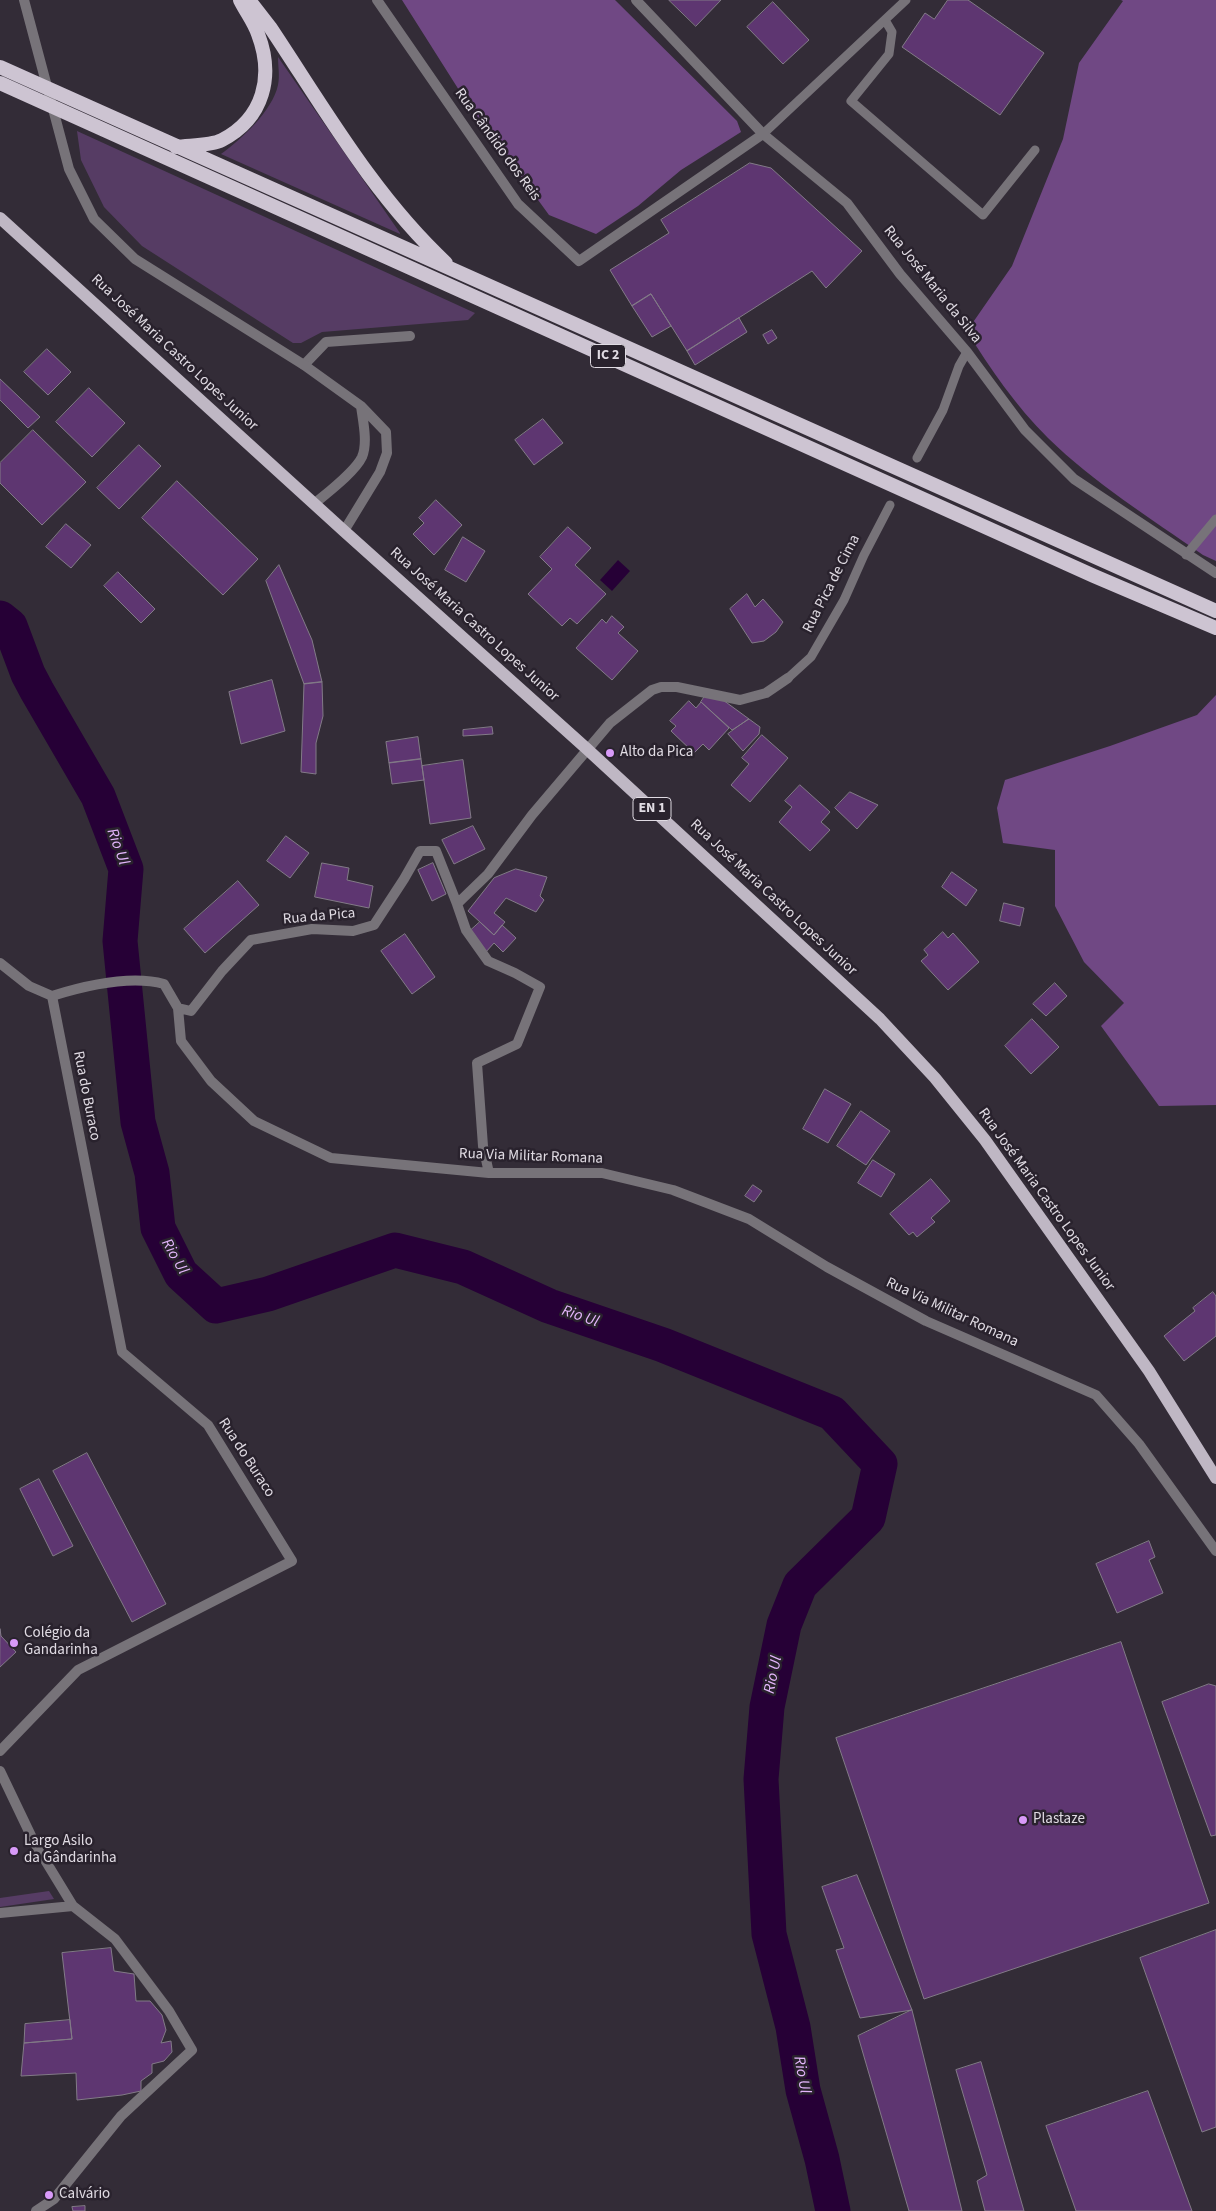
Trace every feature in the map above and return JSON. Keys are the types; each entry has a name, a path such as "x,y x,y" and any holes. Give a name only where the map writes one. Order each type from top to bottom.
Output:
{"highway":[{"path":"176,147 221,140 244,124 256,109 264,92 266,64 258,34 240,0"},
{"path":"249,0 270,27 387,201 426,245 454,271"},
{"name":"IC 2","path":"0,67 1216,611"},
{"name":"IC 2","path":"0,83 1094,576 1216,628"}],"main road":[{"name":"Rua José Maria Castro Lopes Junior","path":"0,218 587,749 880,1019 936,1078 985,1140 1149,1371 1216,1478"}],"street":[{"path":"24,0 69,169 94,219 135,259 304,365 361,406 386,432 387,453 380,472 344,531"},
{"name":"Rua Cândido dos Reis","path":"377,0 518,204 578,261 763,134"},
{"name":"Rua José Maria da Silva","path":"636,0 763,134 847,203 900,274 967,352 1025,430 1074,479 1216,573"},
{"path":"304,365 326,342 410,336"},
{"path":"314,504 346,477 362,457 365,429 361,406"},
{"name":"Rua Pica de Cima","path":"587,749 610,722 652,690 661,687 676,687 740,700 766,693 788,678"},
{"path":"489,1173 484,1146 476,1063 517,1044 540,987 488,962 466,930 457,904 488,874 532,815 587,749"},
{"name":"Rua da Pica","path":"178,1008 191,1011 222,971 251,940 312,929 353,931 374,925 420,851 436,851 457,904"},
{"path":"0,963 28,986 52,996"},
{"name":"Rua Via Militar Romana","path":"52,996 78,988 148,979 164,984 178,1008 181,1042 211,1081 254,1121 331,1158 489,1173 602,1173 673,1190 749,1218 827,1268 926,1321 1096,1395 1139,1444 1216,1551"},
{"name":"Rua do Buraco","path":"0,1751 78,1670 292,1561 208,1425 122,1352 52,996"},
{"path":"0,1771 34,1842 73,1906 115,1939 169,2011 192,2050 121,2116 54,2199 36,2211"},
{"path":"0,1913 73,1906"}],"lane":[{"path":"763,134 906,0"},
{"path":"885,20 892,32 889,54 851,101 983,215 1035,150"},
{"path":"917,458 943,410 959,366 967,352"},
{"name":"Rua Pica de Cima","path":"788,678 810,658 840,609 890,505"},
{"path":"1186,554 1216,519"}],"shaded area":[{"path":"402,0 615,0 737,121 741,132 681,170 638,206 596,234 549,215 464,98"},
{"path":"1121,0 1216,0 1216,561 1203,555 1123,499 1084,470 1048,438 1014,400 967,331 1012,266 1063,139 1079,63 1123,1"},
{"path":"278,57 400,234 221,154 247,133 270,104 278,85"},
{"path":"77,131 475,313 468,320 322,332 301,343 293,343 142,246 104,207 81,160"},
{"path":"618,560 630,571 612,591 600,580"},
{"path":"1216,695 1216,1105 1159,1106 1101,1026 1124,1003 1084,962 1055,906 1055,850 1003,843 997,808 1005,780 1197,715"},
{"path":"49,1891 54,1899 0,1907 0,1898"}],"building":[{"path":"669,0 721,0 696,26"},
{"path":"948,0 968,0 1044,53 1000,115 902,47 925,13 934,19"},
{"path":"773,2 809,40 783,64 747,27"},
{"path":"750,163 771,168 862,251 826,288 812,271 687,351 651,294 632,306 610,270 669,233 661,220"},
{"path":"651,294 671,326 652,337 632,306"},
{"path":"739,318 747,332 695,365 687,351"},
{"path":"772,330 777,338 768,344 763,335"},
{"path":"47,349 71,372 48,395 24,372"},
{"path":"0,379 40,417 28,428 0,400"},
{"path":"89,388 125,423 92,457 56,422"},
{"path":"543,419 563,443 534,465 515,440"},
{"path":"33,430 86,482 42,525 0,483 0,463"},
{"path":"139,445 161,466 119,509 97,488"},
{"path":"177,481 258,559 223,595 142,518"},
{"path":"436,500 462,525 434,555 413,534 424,523 419,518"},
{"path":"66,524 91,545 71,568 46,547"},
{"path":"568,527 591,548 575,565 606,594 577,624 570,618 562,626 528,594 552,569 540,557"},
{"path":"463,537 485,551 466,582 445,570"},
{"path":"279,565 312,640 322,682 304,684 266,581"},
{"path":"118,572 155,609 141,623 104,586"},
{"path":"747,594 755,607 763,599 783,622 776,632 764,641 752,643 730,609"},
{"path":"612,616 624,627 618,633 638,651 612,680 576,648 602,619 606,623"},
{"path":"272,680 285,731 241,744 229,692"},
{"path":"322,682 323,716 316,743 316,774 301,772 304,684"},
{"path":"705,696 723,700 749,719 732,730 701,702"},
{"path":"689,701 696,708 701,702 729,728 709,750 703,744 694,753 671,731 676,726 670,721"},
{"path":"749,719 760,727 759,734 743,751 728,734"},
{"path":"492,727 493,734 463,736 463,730"},
{"path":"762,735 788,758 750,802 731,785 749,764 742,758"},
{"path":"418,737 421,759 389,763 386,742"},
{"path":"421,759 424,780 392,784 389,763"},
{"path":"463,760 471,818 430,824 422,766"},
{"path":"800,785 830,812 821,822 830,830 810,851 779,822 792,807 785,801"},
{"path":"850,792 878,805 857,829 835,808"},
{"path":"473,826 485,849 454,864 442,840"},
{"path":"286,836 309,853 290,878 267,861"},
{"path":"322,863 349,868 347,880 373,886 369,908 315,897"},
{"path":"433,863 446,894 432,901 418,870"},
{"path":"516,869 547,877 540,896 544,900 536,912 506,898 494,913 505,922 494,935 468,911 494,878"},
{"path":"952,872 977,890 966,906 942,887"},
{"path":"238,881 259,905 205,953 184,929"},
{"path":"1004,903 1024,908 1020,926 1000,921"},
{"path":"480,922 494,935 502,925 516,938 503,952 494,943 485,953 470,931"},
{"path":"943,932 948,938 953,933 979,962 948,990 921,961 928,955 924,950"},
{"path":"405,934 435,977 412,994 381,951"},
{"path":"1055,983 1067,996 1046,1016 1033,1004"},
{"path":"1032,1019 1059,1047 1031,1074 1005,1046"},
{"path":"825,1089 851,1104 828,1143 803,1129"},
{"path":"861,1111 890,1131 866,1165 837,1146"},
{"path":"873,1160 895,1174 881,1197 858,1183"},
{"path":"931,1179 950,1201 931,1218 935,1222 917,1237 913,1232 909,1235 890,1214"},
{"path":"753,1185 762,1191 754,1202 745,1196"},
{"path":"1213,1292 1216,1296 1216,1336 1184,1361 1164,1336 1195,1311 1193,1308"},
{"path":"87,1453 166,1604 132,1622 53,1471"},
{"path":"39,1479 73,1546 53,1556 20,1489"},
{"path":"1149,1541 1155,1557 1149,1560 1163,1593 1117,1613 1096,1564"},
{"path":"0,1629 1,1636 16,1652 0,1667"},
{"name":"Plastaze","path":"1121,1642 1209,1903 924,1999 836,1738"},
{"path":"1209,1684 1216,1686 1216,1835 1211,1836 1162,1702"},
{"path":"857,1875 912,2010 860,2018 836,1950 844,1948 822,1887"},
{"path":"1216,1930 1216,2127 1202,2132 1140,1958"},
{"path":"111,1948 114,1971 134,1974 136,2001 150,2001 162,2015 166,2030 161,2043 171,2041 172,2052 164,2061 152,2064 152,2073 141,2081 141,2091 122,2095 77,2100 76,2073 21,2076 24,2043 72,2039 62,1953"},
{"path":"912,2010 962,2211 909,2211 858,2036"},
{"path":"70,2020 72,2039 24,2043 25,2024"},
{"path":"981,2062 1024,2211 985,2211 977,2181 987,2175 956,2070"},
{"path":"1148,2091 1192,2211 1076,2211 1046,2126"},
{"path":"85,2206 85,2211 73,2211 72,2207"}],"waterway":[{"name":"Rio Ul","path":"0,618 10,626 28,674 98,796 126,869 120,941 138,1122 152,1173 158,1228 181,1274 216,1306 268,1294 395,1250 463,1267 549,1306 663,1345 832,1413 880,1464 868,1518 800,1585 784,1625 767,1707 761,1779 769,1934 793,2027 803,2090 822,2159 833,2211"}],"place":[{"name":"Alto da Pica","path":"610,753"},
{"name":"Colégio da Gandarinha","path":"14,1643"},
{"name":"Plastaze","path":"1023,1820"},
{"name":"Largo Asilo da Gândarinha","path":"14,1851"},
{"name":"Calvário","path":"49,2195"}]}
